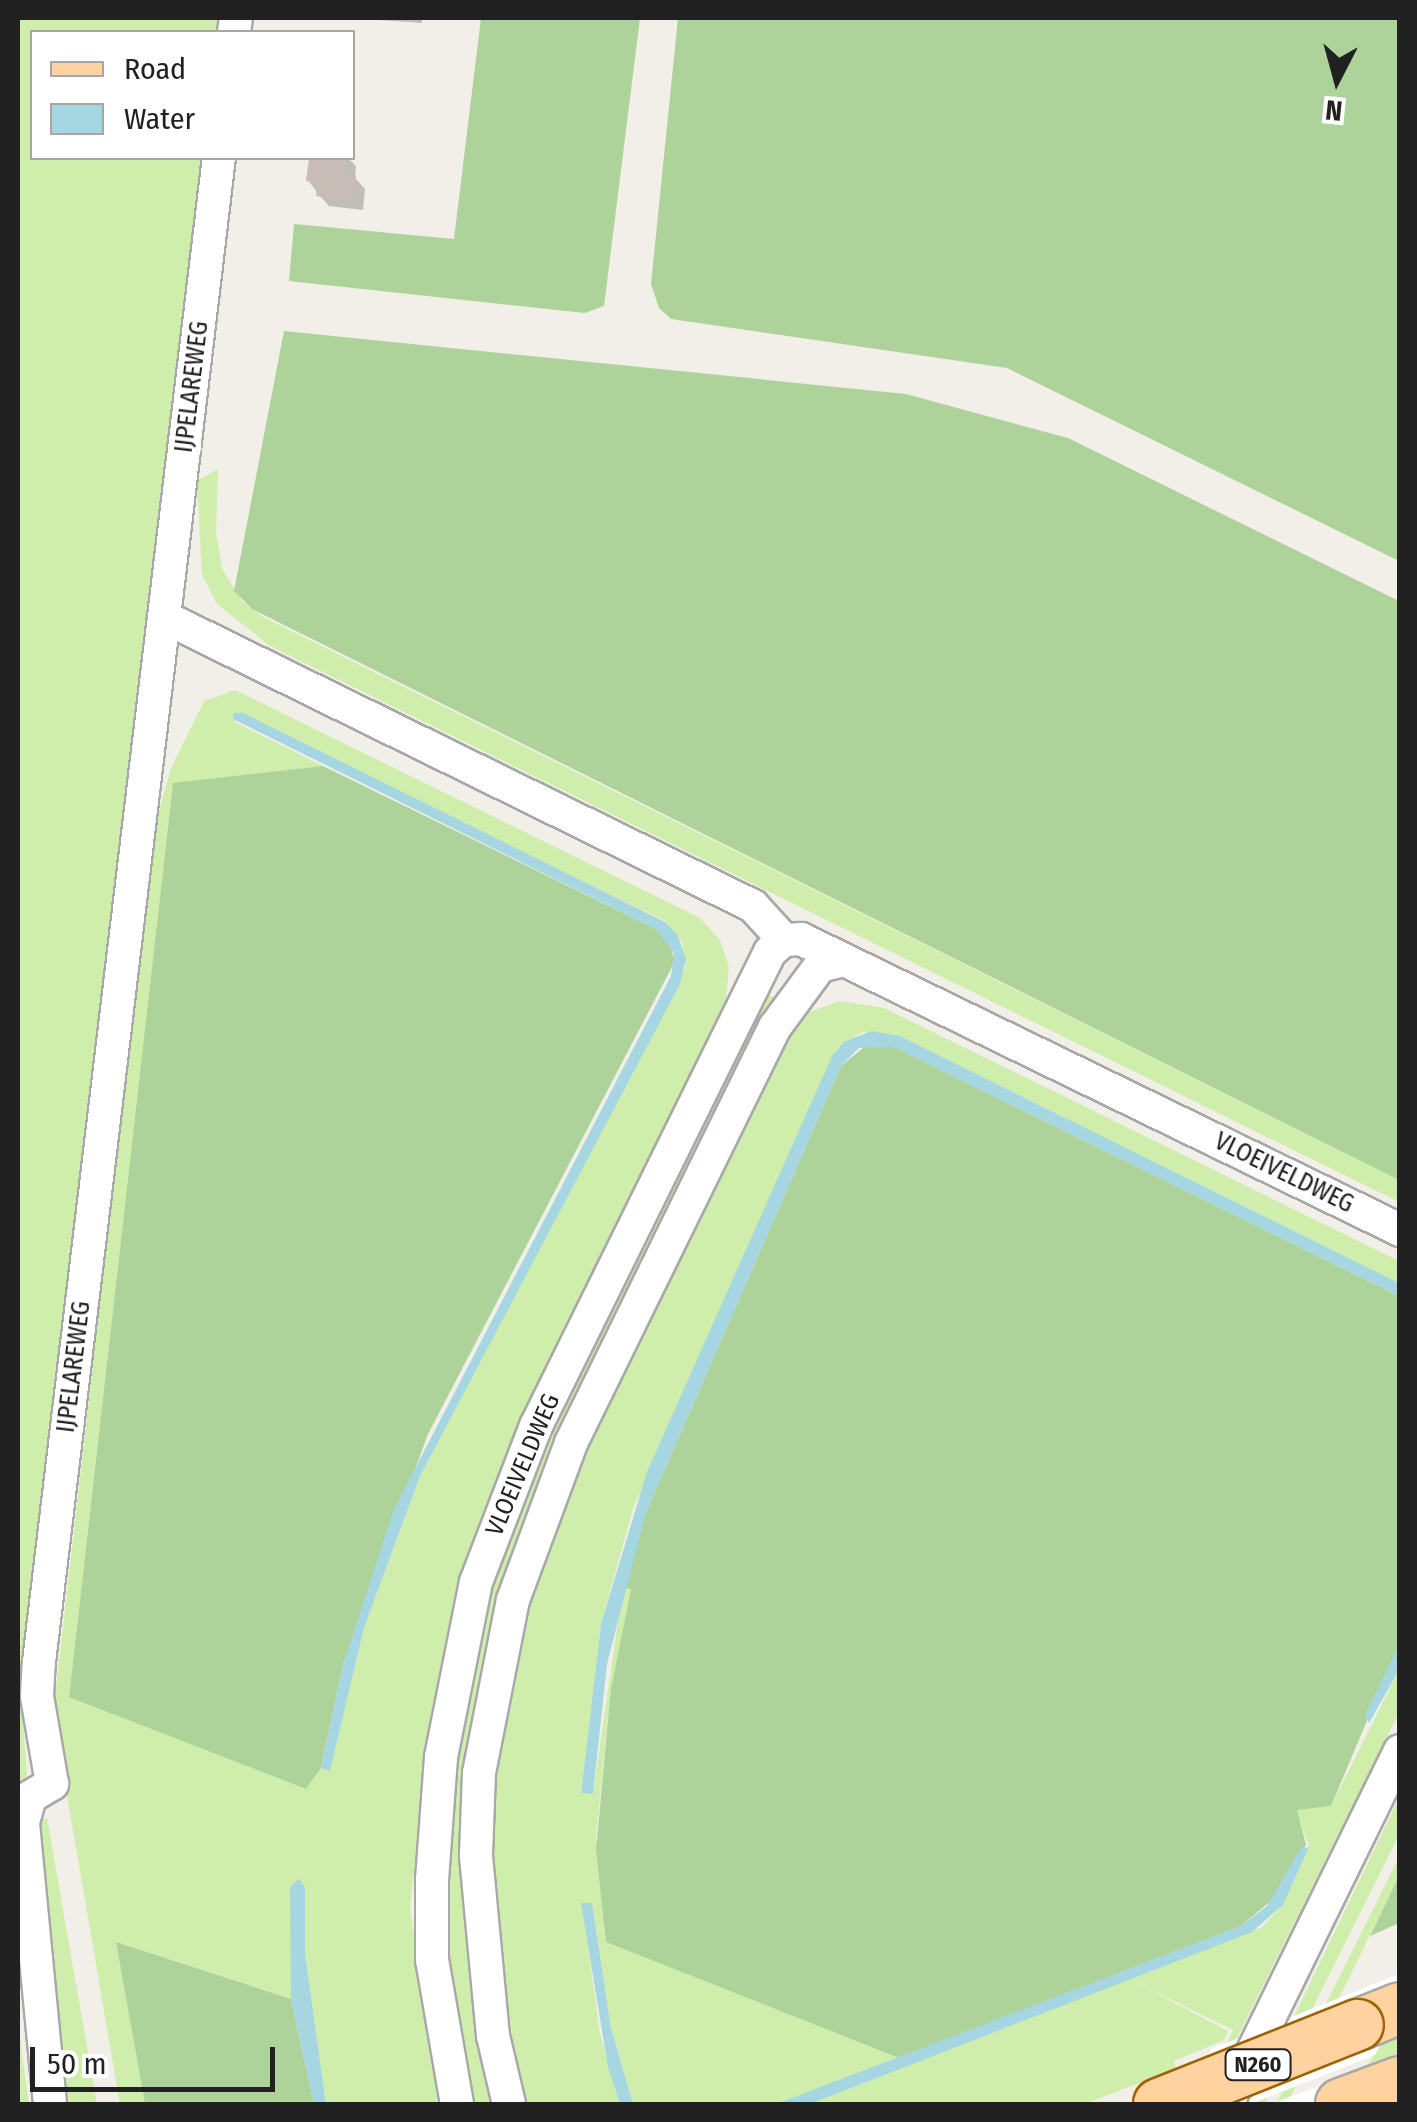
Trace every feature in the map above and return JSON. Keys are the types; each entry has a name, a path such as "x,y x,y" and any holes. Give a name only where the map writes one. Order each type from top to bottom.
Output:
{"main road":[{"name":"N260","path":"1159,2104 1379,2016"}],"street":[{"name":"IJPELAREWEG","path":"50,2104 23,1822 30,1797 52,1784 37,1696 39,1662 220,160"},
{"path":"164,617 753,906 784,940"},
{"name":"VLOEIVELDWEG","path":"457,2104 432,1960 432,1880 450,1698 476,1582 536,1426 770,952 784,940 801,938 1400,1230"},
{"name":"VLOEIVELDWEG","path":"509,2104 493,2036 476,1855 479,1774 513,1600 572,1444 775,1027 820,966 844,960"},
{"path":"1227,2104 1400,1751"}],"green space":[{"path":"18,18 222,18 220,30 30,30 30,160 204,160 21,1693 27,1775 18,1789"},
{"path":"481,18 640,18 604,306 585,313 289,281 294,224 454,239"},
{"path":"678,18 1399,18 1399,561 1007,368 671,319 659,308 651,284"},
{"path":"284,331 906,394 1068,438 1399,601 1399,1180 252,609 234,591"},
{"path":"218,469 216,533 222,569 242,601 263,617 1399,1180 1399,1202 270,646 217,604 202,575 197,481"},
{"path":"235,690 700,918 720,940 729,967 725,1008 519,1426 453,1613 433,1707 410,1908 438,2104 326,2104 305,1953 305,1887 291,1999 116,1942 145,2104 120,2104 53,1714 155,825 171,768 204,701","holes":["234,713 665,921 682,942 685,968 420,1476 364,1628 330,1770 321,1768 306,1789 69,1696 173,784 323,766 235,722"]},
{"path":"323,766 656,929 668,939 675,961 428,1434 343,1665 321,1768 306,1789 69,1697 173,783"},
{"path":"759,990 780,1001 485,1680 499,2104 473,2104 447,1950 444,1822 490,1562"},
{"path":"839,1001 884,1008 1399,1261 1399,1283 900,1036 862,1032 837,1049 633,1509 601,1624 581,1792 593,1793 623,1587 631,1588 611,1688 596,1837 606,1942 899,2058 776,2104 633,2104 611,2028 592,1903 582,1903 600,2034 620,2104 521,2104 490,1867 494,1768 528,1596 579,1460 787,1037 810,1012"},
{"path":"868,1044 894,1047 1399,1296 1399,1645 1331,1806 1297,1810 1306,1845 1274,1898 1241,1926 899,2058 606,1942 596,1850 611,1688 631,1589 623,1587 646,1512 841,1066"},
{"path":"1399,1670 1399,1713 1204,2104 1196,2104 1233,2030 1133,1981 1228,2031 1224,2040 1174,2061 1176,2069 1084,2104 810,2104 1262,1927 1283,1905 1309,1847 1296,1810 1331,1806"},
{"path":"1399,1798 1399,1835 1265,2104 1252,2104"},
{"path":"47,1818 97,2104 67,2104 42,1860 41,1821"},
{"path":"1399,1857 1399,1876 1287,2104 1276,2104"},
{"path":"1399,1876 1399,1923 1370,1936"},
{"path":"116,1942 291,1999 314,2104 145,2104"},
{"path":"18,2019 22,2055 29,2104 18,2104"},
{"path":"1399,2034 1399,2062 1362,2072 1385,2040"}],"water":[{"path":"234,713 243,713 665,922 677,934 686,959 680,984 420,1476 364,1628 330,1771 321,1768 343,1665 394,1509 671,976 674,953 656,929 233,719"},
{"path":"871,1031 900,1036 1399,1283 1399,1296 894,1047 859,1048 841,1066 646,1512 607,1664 593,1794 581,1793 601,1624 647,1472 832,1056 844,1042"},
{"path":"1399,1645 1399,1670 1369,1723 1365,1715"},
{"path":"1309,1847 1283,1905 1252,1932 810,2104 776,2104 1241,1926 1267,1906 1300,1849"},
{"path":"299,1879 305,1887 305,1953 326,2104 314,2104 291,1999 290,1887"},
{"path":"581,1903 592,1903 611,2028 633,2104 620,2104 608,2067"}],"pier":[{"path":"1399,1974 1399,2005 1375,2055 1251,2104 1183,2104 1211,2049"},
{"path":"1348,2074 1333,2104 1271,2104 1332,2081"}],"building":[{"path":"309,160 346,160 344,174 356,176 353,201 316,196 318,183 306,181"}]}
